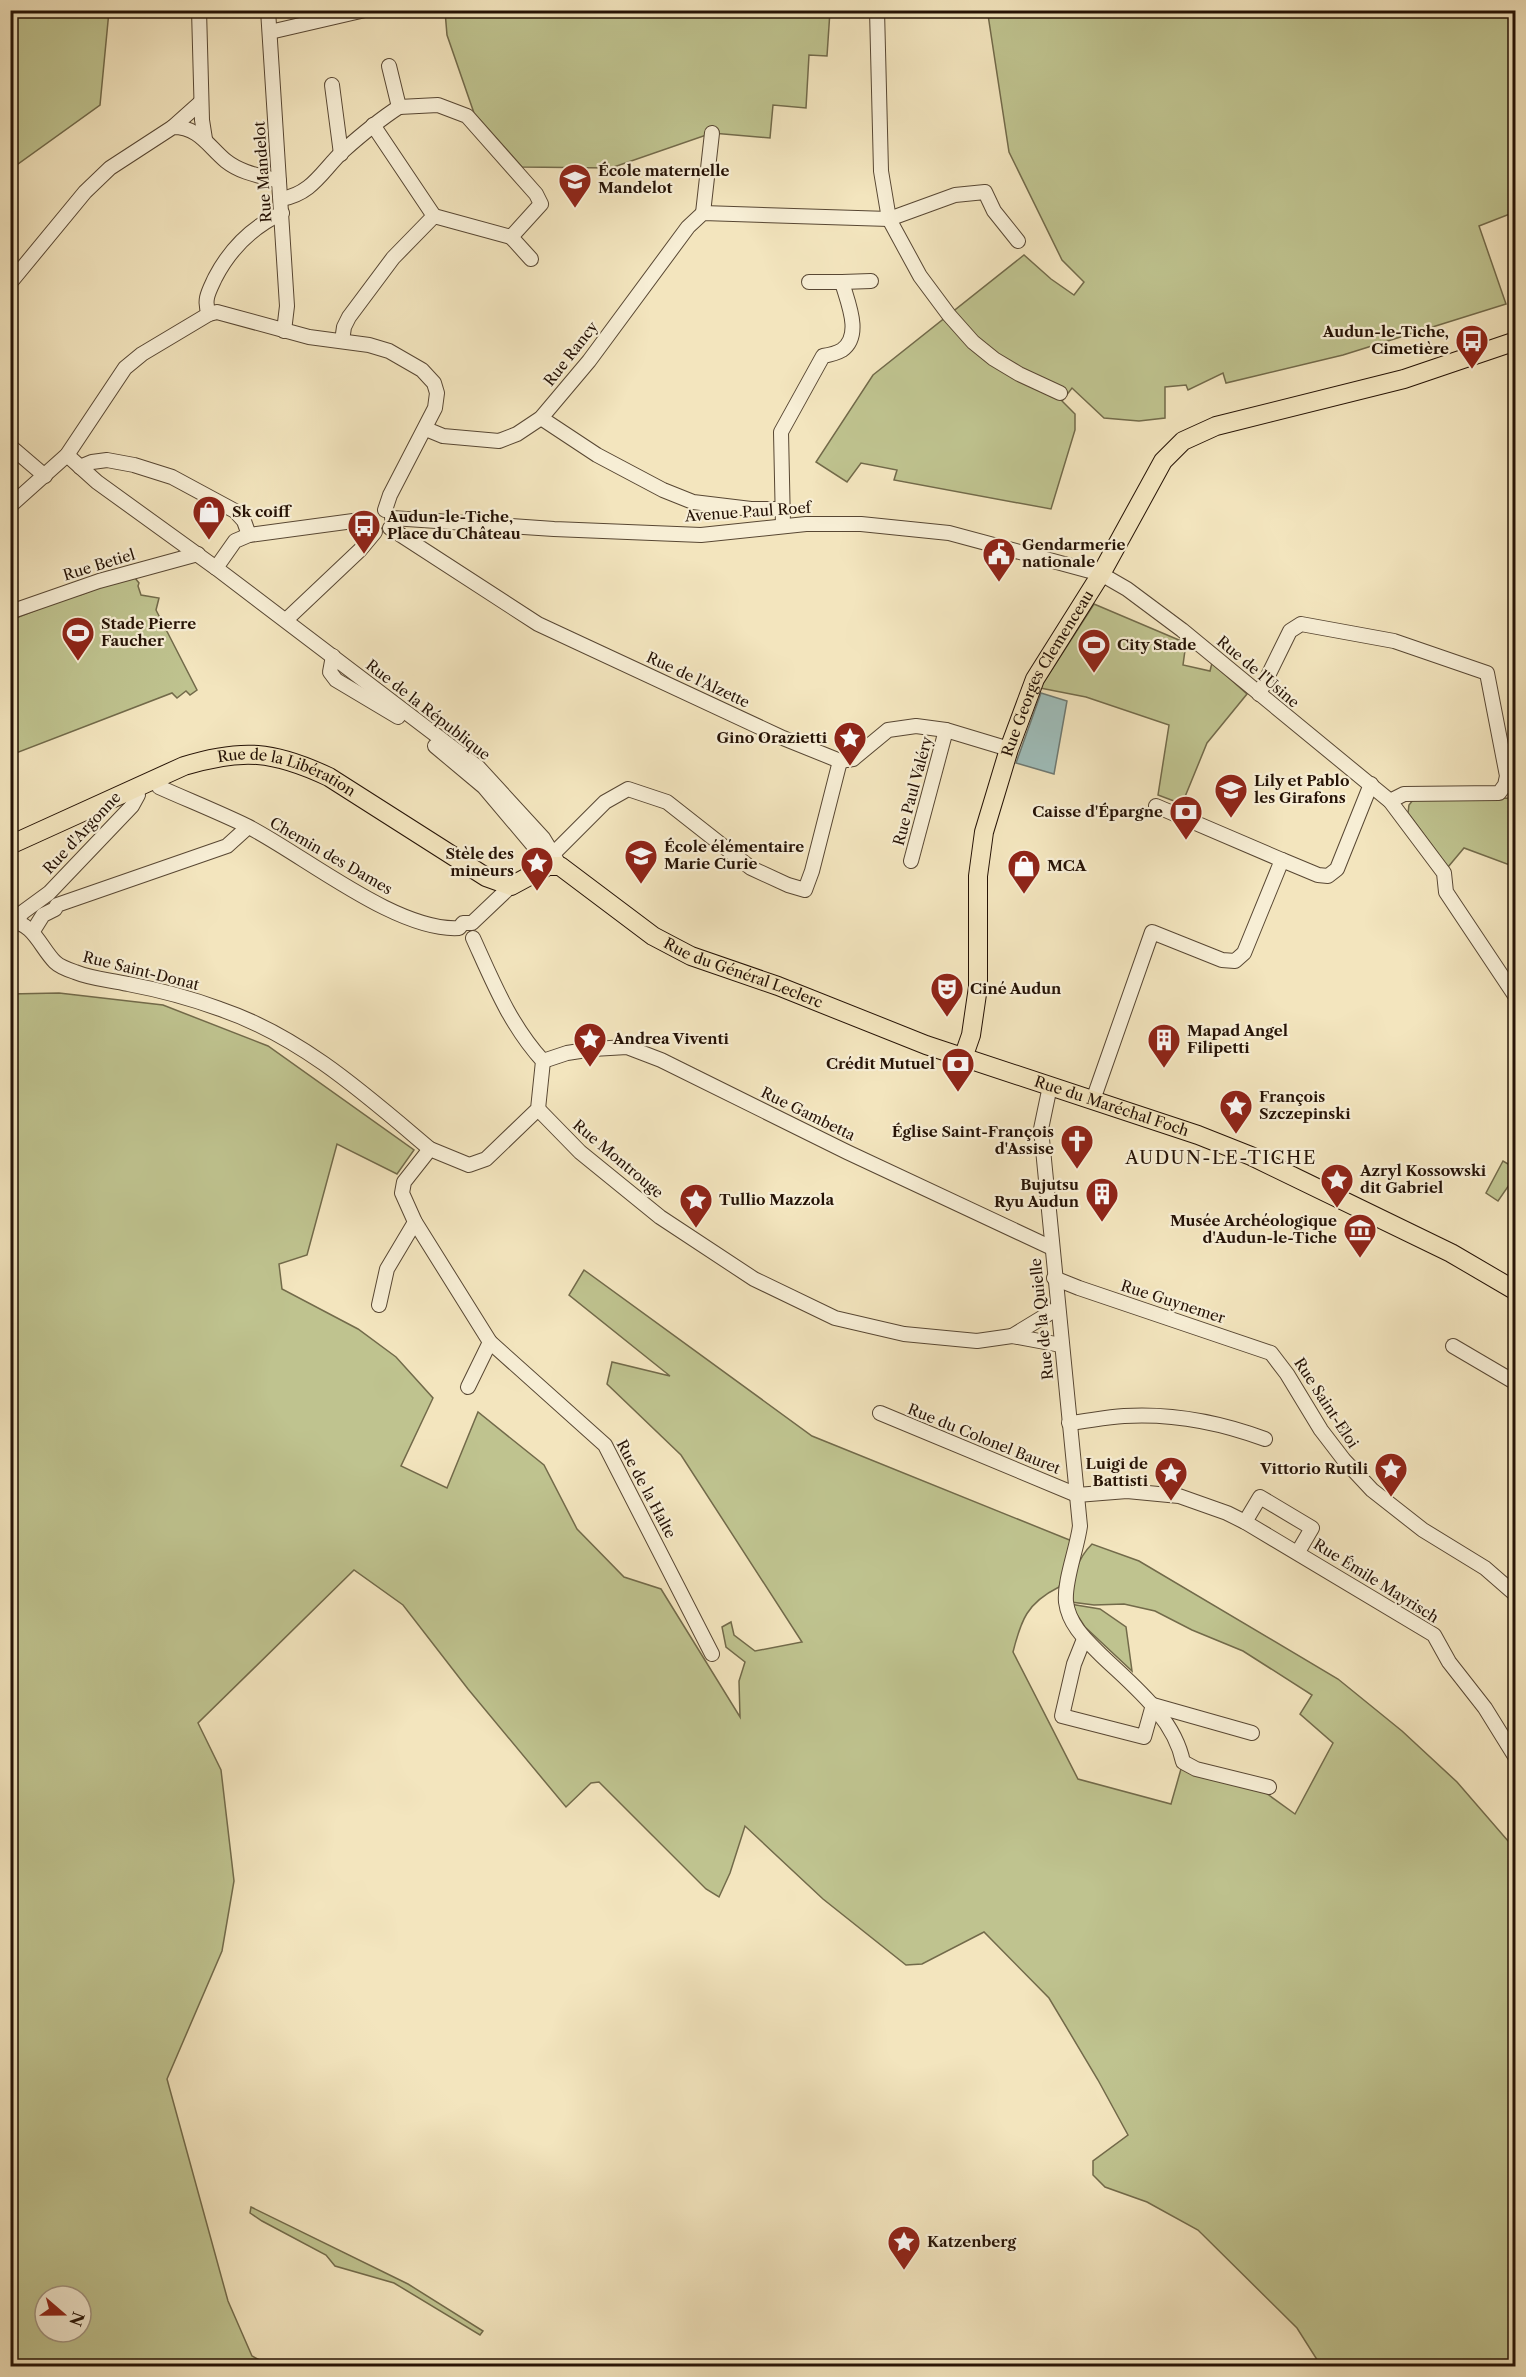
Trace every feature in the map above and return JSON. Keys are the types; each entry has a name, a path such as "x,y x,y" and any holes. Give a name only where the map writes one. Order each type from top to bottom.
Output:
{"main road":[{"name":"Rue Georges Clemenceau","path":"963,1058 971,1035 978,987 978,876 984,832 1009,749 1035,679 1101,574 1163,461 1183,441 1216,426 1404,379 1515,341"},
{"name":"Rue de la Libération","path":"10,845 184,766 242,753 273,756 302,764 329,777 486,877 511,886"},
{"path":"511,886 548,866 549,854"},
{"name":"Rue du Général Leclerc","path":"549,854 653,936 691,956 778,986 994,1068"},
{"name":"Rue du Maréchal Foch","path":"994,1068 1197,1135 1269,1163 1451,1253 1515,1291"}],"street":[{"path":"199,10 201,102 205,139"},
{"name":"Rue Mandelot","path":"268,10 287,306 284,331"},
{"path":"270,32 365,10"},
{"path":"877,10 881,171 889,219 920,276 949,315 973,342 994,359 1019,374 1060,393"},
{"path":"389,66 399,107"},
{"path":"332,85 341,154"},
{"path":"10,283 85,192 110,168 173,126 201,102"},
{"path":"209,314 205,305 207,295 234,248 282,206 306,190 373,125 399,107 438,105 467,116 536,194 541,204 511,237"},
{"path":"373,125 434,216 511,237 531,259"},
{"path":"173,126 195,131 227,162 245,172 279,181"},
{"path":"712,133 703,213 889,219 955,195 986,192 994,211 1018,241"},
{"name":"Rue Rancy","path":"426,429 443,436 499,441 517,434 541,418 589,361 688,227 703,213"},
{"path":"342,341 344,327 361,300 393,258 434,216"},
{"path":"809,282 871,281"},
{"path":"783,526 781,432 823,356 842,350 849,342 853,326 842,282"},
{"path":"10,506 67,455 126,368 142,354 209,314 225,313 309,337 369,345 388,351 414,365 434,383 437,393 435,408 390,495 386,531 375,532 360,550 286,620"},
{"path":"541,418 597,455 663,490 693,502 783,509"},
{"path":"10,446 45,476"},
{"path":"67,455 97,482 216,568 235,542 249,535 368,519"},
{"path":"80,467 106,460 134,465 172,477 235,512 244,521 249,535"},
{"path":"375,532 368,525 372,511 380,508 389,518"},
{"path":"751,508 753,530"},
{"name":"Avenue Paul Roef","path":"389,518 554,529 701,535 783,526 829,523 861,524 949,533 1101,574"},
{"name":"Rue de l'Alzette","path":"389,518 538,624 783,738 840,761"},
{"name":"Rue Betiel","path":"10,612 99,580 198,554"},
{"name":"Rue de la République","path":"216,568 478,767 543,838 549,854"},
{"name":"Rue de l'Usine","path":"1101,574 1128,589 1155,609 1390,801 1444,873 1446,891 1513,989"},
{"path":"1259,694 1290,631 1301,624 1394,640 1487,673 1507,776 1505,785 1499,793 1404,794 1390,801"},
{"path":"549,854 605,802 628,789 667,802 751,868 805,890 840,761 853,759 888,730 916,726 946,730 1009,749"},
{"name":"Rue Paul Valéry","path":"911,861 946,730"},
{"path":"156,779 159,787 248,827"},
{"path":"1156,807 1282,860 1328,876 1337,869 1371,784"},
{"name":"Rue d'Argonne","path":"13,921 47,895 132,806 138,795 136,788"},
{"name":"Chemin des Dames","path":"33,931 43,915 55,909 57,905 227,846 248,827 371,900 419,923 443,929 465,926"},
{"path":"1093,1100 1152,932 1222,960 1235,961 1244,953 1282,860"},
{"path":"430,1149 469,1165 486,1159 538,1109 543,1061 529,1046 507,1013 473,938 463,939 465,926 511,886"},
{"path":"47,895 54,898 57,905"},
{"path":"13,921 33,931"},
{"name":"Rue Saint-Donat","path":"33,931 40,945 57,964 77,973 171,993 222,1009 271,1030 312,1055 358,1088 430,1149"},
{"name":"Rue Gambetta","path":"543,1061 567,1053 627,1047 661,1060 847,1152 1052,1248"},
{"name":"Rue de la Quielle","path":"1050,1086 1041,1129 1080,1526 1066,1587 1069,1616 1084,1639 1153,1705 1164,1719 1181,1751 1183,1762 1196,1769 1269,1787"},
{"name":"Rue Montrouge","path":"538,1109 580,1152 660,1217 764,1284 835,1318 904,1334 977,1341 1012,1336 1061,1345"},
{"name":"Rue de la Halte","path":"430,1149 404,1182 402,1193 415,1222 490,1342 605,1445 712,1654"},
{"path":"380,1305 387,1269 415,1222"},
{"name":"Rue Guynemer","path":"1054,1278 1236,1340 1271,1353 1278,1361"},
{"name":"Rue Montrouge","path":"1012,1336 1058,1308"},
{"path":"468,1387 490,1342"},
{"path":"1453,1346 1515,1383"},
{"name":"Rue Saint-Eloi","path":"1278,1361 1321,1430 1344,1460 1372,1490 1423,1530 1485,1568 1515,1595"},
{"name":"Rue du Colonel Bauret","path":"880,1413 1077,1494"},
{"path":"1069,1423 1124,1416 1190,1419 1229,1426 1265,1439"},
{"name":"Rue Émile Mayrisch","path":"1077,1494 1127,1491 1179,1496 1227,1513 1298,1552 1434,1635 1449,1662 1485,1708 1515,1758"},
{"name":"Rue Émile Mayrisch","path":"1245,1522 1260,1497 1312,1528 1298,1552"},
{"path":"1084,1639 1074,1664 1062,1716 1144,1737 1153,1705 1252,1733"}],"green space":[{"path":"11,10 109,11 100,105 11,169"},
{"path":"445,11 830,11 827,56 809,55 806,108 773,105 770,138 712,133 611,168 522,167 474,113 447,35"},
{"path":"962,11 1515,11 1515,212 1479,226 1506,304 1343,355 1226,383 1223,373 1188,390 1186,385 1165,387 1165,418 1139,421 1104,418 1072,388 1062,401 1075,414 1075,430 1051,509 894,480 897,470 861,463 847,482 816,462 873,375 1024,255 1051,279 1074,295 1084,282 1062,260 1009,152 988,15"},
{"name":"Stade Pierre Faucher","path":"135,578 139,583 141,595 159,598 156,610 197,690 190,695 186,691 177,698 172,693 11,755 11,620 79,593 80,595"},
{"path":"1094,604 1186,643 1183,665 1210,671 1212,663 1247,694 1207,743 1182,804 1158,795 1169,725 1086,697 1040,688"},
{"path":"1515,798 1513,828 1515,829 1515,867 1464,848 1448,867 1408,813 1409,805 1413,800"},
{"path":"59,993 163,1005 268,1046 414,1150 397,1174 337,1144 307,1255 279,1264 282,1289 358,1329 396,1357 433,1398 401,1466 447,1488 478,1412 544,1465 577,1529 624,1577 661,1589 740,1717 739,1681 745,1662 726,1647 722,1627 731,1622 734,1635 755,1651 802,1642 681,1455 607,1384 612,1362 670,1376 569,1295 584,1270 812,1436 1072,1541 1059,1587 1032,1606 1019,1631 1013,1652 1078,1779 1171,1804 1183,1762 1252,1783 1295,1814 1333,1743 1300,1714 1312,1695 1243,1651 1192,1630 1155,1611 1124,1604 1094,1605 1071,1602 1076,1571 1082,1556 1092,1544 1139,1561 1338,1679 1402,1731 1457,1782 1515,1849 1515,2366 1321,2366 1297,2328 1198,2230 1147,2202 1105,2187 1093,2175 1093,2161 1128,2135 1049,1998 984,1932 922,1964 906,1965 823,1899 745,1826 730,1873 719,1897 706,1889 599,1782 591,1783 566,1807 468,1689 403,1605 354,1570 198,1723 221,1770 234,1881 222,1951 167,2079 228,2301 252,2356 271,2366 11,2366 10,994"},
{"path":"1515,1157 1515,1186 1509,1185 1498,1201 1486,1193 1503,1161 1508,1164"},
{"path":"1070,1604 1100,1609 1126,1627 1132,1671 1085,1627"},
{"path":"251,2207 408,2284 483,2331 480,2335 394,2283 335,2266 326,2255 250,2213"}],"water":[{"path":"1041,693 1067,701 1054,774 1016,763"}],"place":[{"name":"École maternelle Mandelot","path":"575,209"},
{"name":"Audun-le-Tiche, Cimetière","path":"1472,370"},
{"name":"Sk coiff","path":"209,541"},
{"name":"Audun-le-Tiche, Place du Château","path":"364,555"},
{"name":"Gendarmerie nationale","path":"999,583"},
{"name":"Stade Pierre Faucher","path":"78,662"},
{"name":"City Stade","path":"1094,674"},
{"name":"Gino Orazietti","path":"850,767"},
{"name":"Lily et Pablo les Girafons","path":"1231,819"},
{"name":"Caisse d'Épargne","path":"1186,841"},
{"name":"École élémentaire Marie Curie","path":"641,885"},
{"name":"Stèle des mineurs","path":"537,892"},
{"name":"MCA","path":"1024,895"},
{"name":"Ciné Audun","path":"947,1018"},
{"name":"Andrea Viventi","path":"590,1068"},
{"name":"Mapad Angel Filipetti","path":"1164,1069"},
{"name":"Crédit Mutuel","path":"958,1093"},
{"name":"François Szczepinski","path":"1236,1135"},
{"name":"Église Saint-François d'Assise","path":"1077,1170"},
{"name":"Azryl Kossowski dit Gabriel","path":"1337,1209"},
{"name":"Bujutsu Ryu Audun","path":"1102,1223"},
{"name":"Tullio Mazzola","path":"696,1229"},
{"name":"Musée Archéologique d'Audun-le-Tiche","path":"1360,1259"},
{"name":"Vittorio Rutili","path":"1391,1498"},
{"name":"Luigi de Battisti","path":"1171,1502"},
{"name":"Katzenberg","path":"904,2271"}],"district":[{"name":"AUDUN-LE-TICHE","path":"1221,1158"}]}
